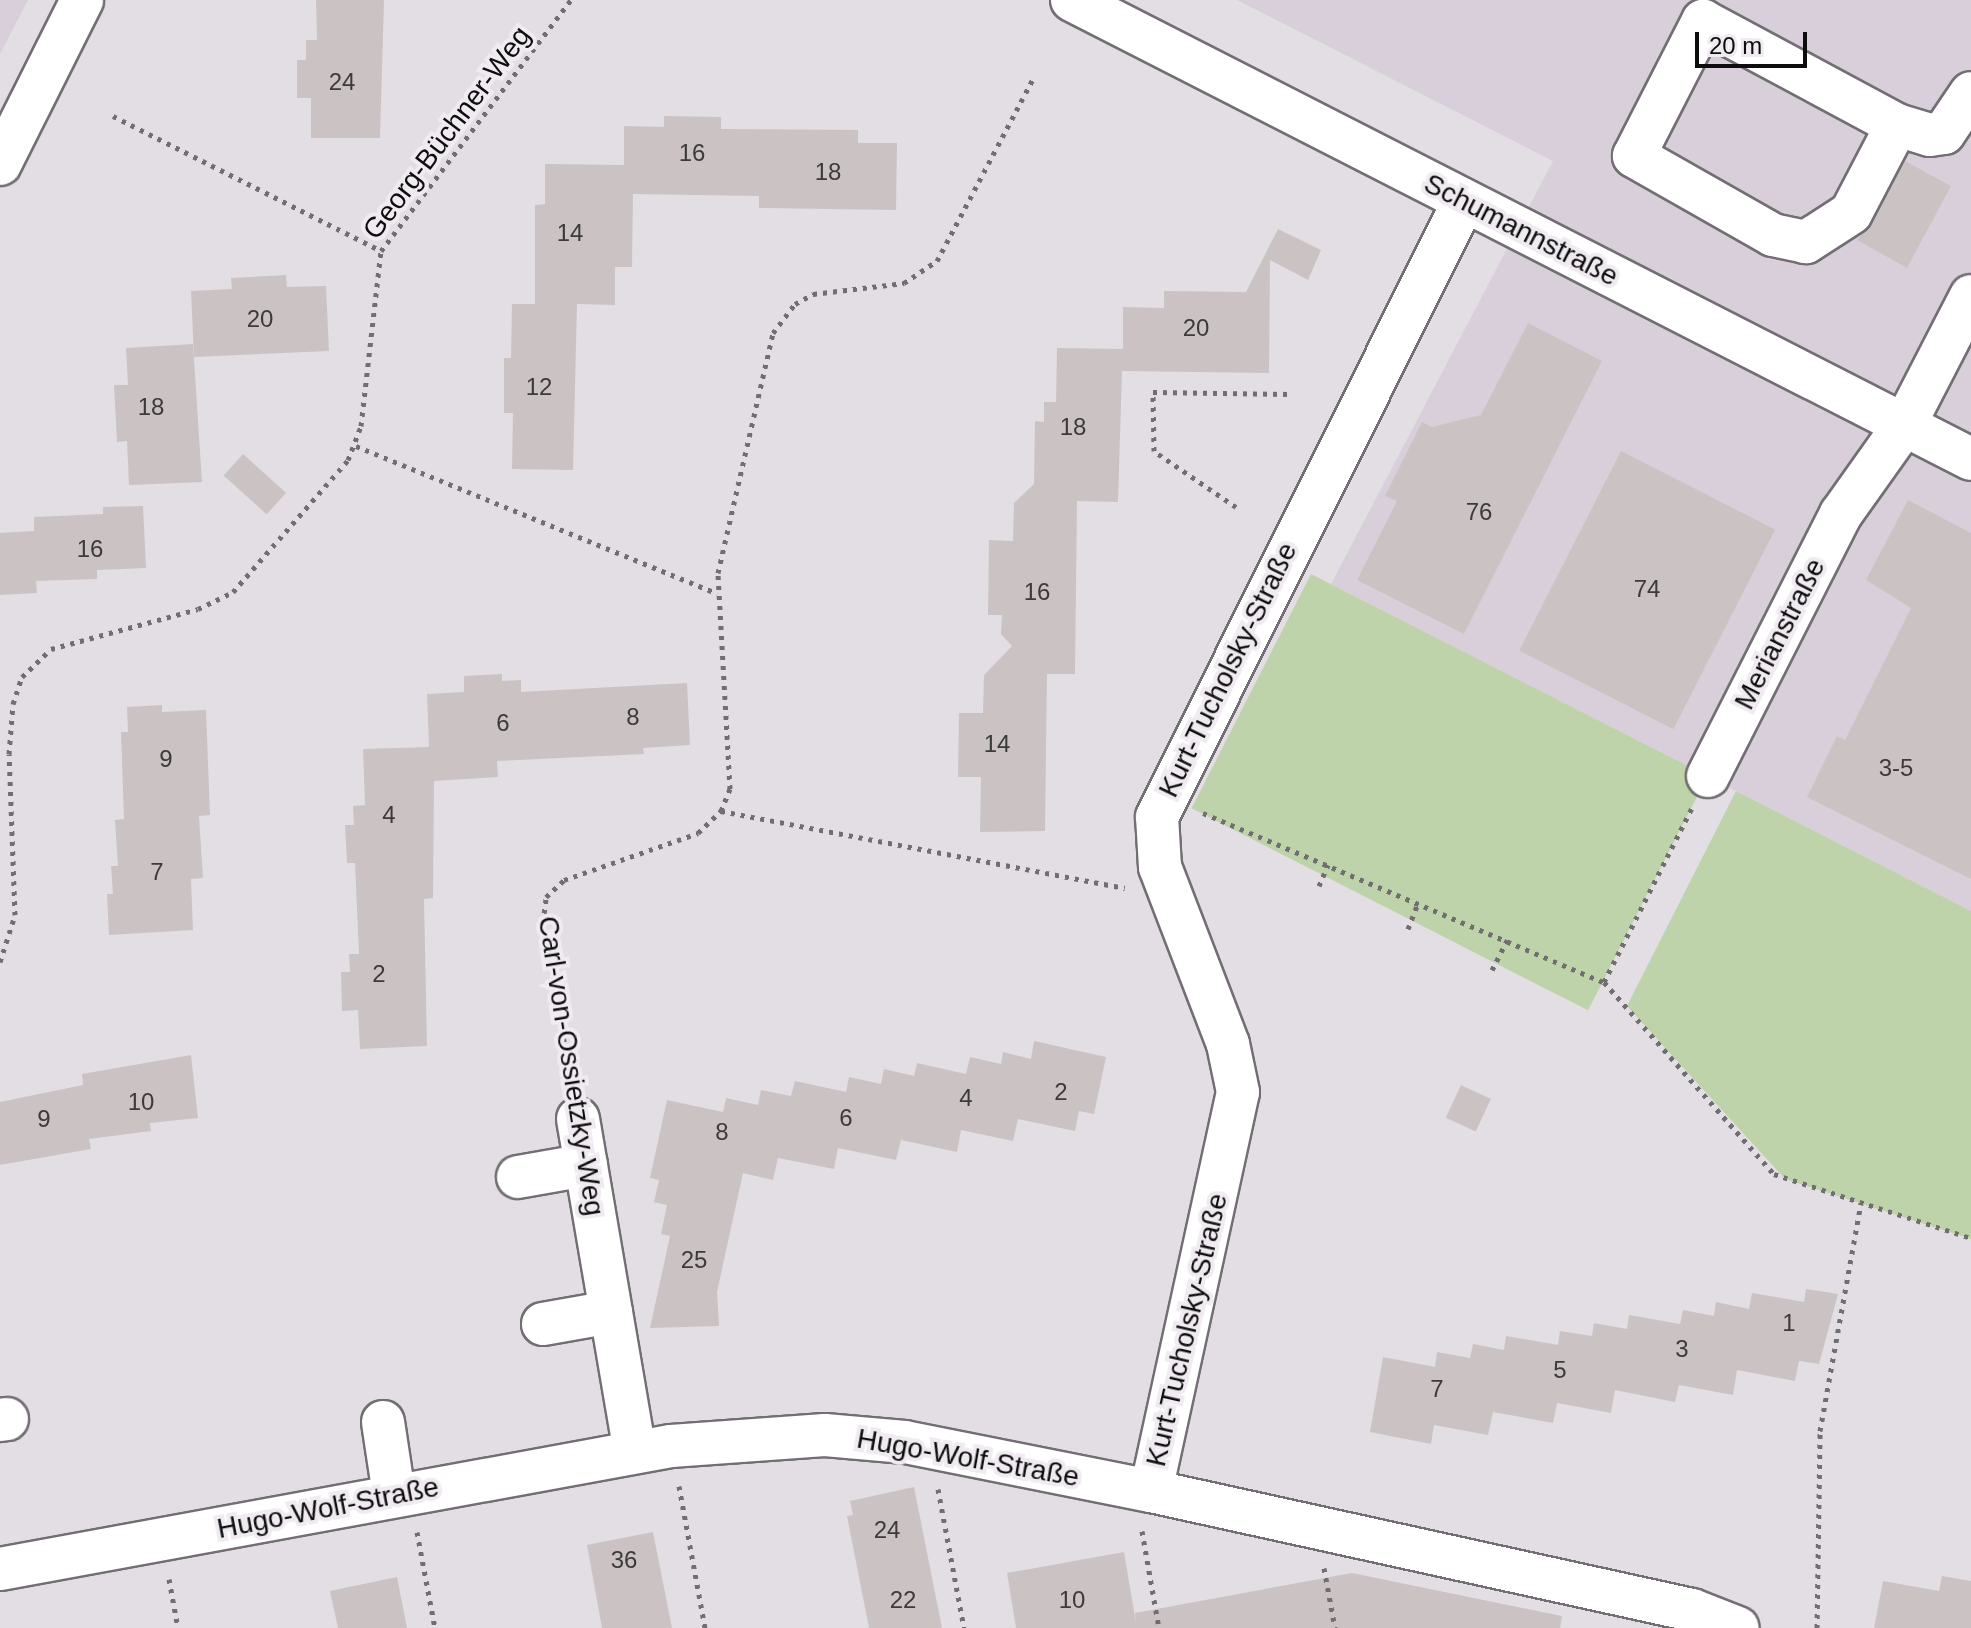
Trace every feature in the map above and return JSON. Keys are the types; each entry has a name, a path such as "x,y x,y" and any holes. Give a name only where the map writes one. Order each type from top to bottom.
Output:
{"street":[{"path":"0,164 82,0"},
{"name":"Schumannstraße","path":"1072,0 1971,459"},
{"path":"1897,125 1851,213 1806,242 1773,235 1634,156 1700,7 1897,125 1930,135 1944,133 1971,93"},
{"name":"Kurt-Tucholsky-Straße","path":"1151,1491 1238,1092 1228,1044 1171,896 1155,844 1164,796 1464,201"},
{"name":"Merianstraße","path":"1708,776 1841,514 1905,424 1971,296"},
{"name":"Carl-von-Ossietzky-Weg","path":"578,1119 611,1312 653,1449"},
{"path":"518,1177 586,1165"},
{"path":"543,1324 611,1312"},
{"path":"383,1422 402,1494"},
{"name":"Hugo-Wolf-Straße","path":"0,1569 653,1449 813,1435 867,1437 1151,1491 1692,1610 1738,1628"}],"path":[{"name":"Georg-Büchner-Weg","path":"356,446 381,251 571,0"},
{"path":"1034,77 937,261 904,283 813,294 780,320 767,353 727,519 717,593 732,774 721,811 1171,896"},
{"path":"113,116 381,251"},
{"path":"1236,507 1154,451 1153,392 1292,394"},
{"path":"0,962 15,915 10,726 18,687 29,667 62,645 198,609 233,592 356,446 717,593"},
{"path":"1604,982 1708,776"},
{"path":"1164,796 1604,982 1774,1174 1971,1238"},
{"name":"Carl-von-Ossietzky-Weg","path":"578,1119 543,923 546,897 555,886 577,874 698,833 721,811"},
{"path":"1319,886 1328,865"},
{"path":"1408,929 1418,903"},
{"path":"1492,970 1507,940"},
{"path":"1817,1628 1820,1431 1861,1203"},
{"path":"653,1449 705,1628"},
{"path":"931,1449 964,1628"},
{"path":"1151,1491 1141,1531 1159,1628"},
{"path":"402,1494 435,1628"},
{"path":"1317,1528 1335,1628"},
{"path":"161,1539 178,1628"}],"shaded area":[{"path":"0,0 28,0 0,54"},
{"path":"1237,0 1971,0 1971,911 1331,584 1553,161"}],"green space":[{"path":"1311,574 1707,776 1588,1010 1192,808"},
{"path":"1736,791 1971,911 1971,1239 1785,1179 1627,1006"}],"building":[{"path":"316,0 384,0 380,138 311,138 311,98 297,98 297,60 306,60 306,40 317,40"},
{"path":"664,116 721,117 721,129 858,130 858,143 897,143 896,210 759,208 759,196 633,194 632,267 615,267 615,305 577,304 573,470 512,469 513,413 504,413 504,358 511,358 512,304 535,304 535,205 545,204 545,164 624,165 624,126 664,127"},
{"path":"1905,161 1951,186 1907,268 1857,240 1872,224"},
{"path":"1278,229 1321,250 1308,280 1270,260 1269,373 1122,371 1118,502 1077,501 1075,674 1047,674 1045,831 980,832 981,777 958,777 959,713 983,713 984,675 1012,646 1001,634 1002,615 988,615 989,540 1013,541 1014,503 1034,484 1035,421 1044,422 1044,402 1056,402 1057,348 1123,349 1123,307 1164,308 1164,291 1246,292"},
{"path":"286,275 287,287 326,286 329,351 194,357 191,291 232,289 231,278"},
{"path":"1528,323 1602,361 1464,634 1357,580 1397,501 1385,496 1422,422 1432,427 1481,415"},
{"path":"193,344 202,482 129,485 127,441 117,442 114,385 128,385 126,348"},
{"path":"1621,451 1775,530 1673,729 1519,651"},
{"path":"243,454 286,493 267,514 224,476"},
{"path":"1908,500 1971,533 1971,879 1807,797 1837,736 1845,740 1911,608 1866,580"},
{"path":"143,506 146,568 97,570 97,579 36,581 37,593 0,595 0,533 34,531 34,517 103,514 103,507"},
{"path":"502,674 502,681 521,680 521,692 687,683 690,745 643,748 644,754 497,761 498,777 434,781 433,898 424,899 427,1046 360,1049 358,1010 342,1011 341,972 350,972 349,954 359,954 355,863 347,863 345,825 354,825 353,806 365,805 363,749 429,747 427,694 464,692 464,676"},
{"path":"162,705 162,712 206,710 210,815 199,816 203,878 191,879 193,930 109,935 107,894 113,894 111,866 118,866 115,820 124,819 121,732 128,732 127,707"},
{"path":"1034,1041 1106,1057 1094,1114 1079,1111 1075,1131 1018,1119 1013,1141 961,1130 957,1152 901,1140 896,1160 838,1148 834,1169 778,1158 773,1180 743,1173 717,1292 719,1326 650,1328 670,1236 661,1234 667,1205 654,1202 659,1180 650,1178 667,1100 723,1112 726,1098 758,1105 761,1090 791,1096 795,1081 846,1092 849,1077 881,1084 884,1069 914,1076 917,1063 966,1074 970,1057 1001,1064 1003,1052 1031,1059"},
{"path":"191,1055 198,1118 150,1123 151,1131 89,1139 91,1149 0,1165 0,1102 83,1085 82,1074"},
{"path":"1461,1085 1491,1099 1476,1132 1446,1118"},
{"path":"1806,1289 1838,1294 1819,1364 1799,1361 1795,1381 1737,1370 1733,1395 1679,1385 1675,1402 1615,1390 1611,1413 1557,1403 1553,1423 1493,1412 1488,1435 1434,1425 1431,1444 1370,1432 1383,1357 1435,1367 1437,1352 1470,1358 1473,1344 1504,1350 1506,1336 1558,1345 1560,1331 1592,1336 1594,1323 1627,1329 1629,1315 1680,1324 1683,1310 1714,1316 1716,1302 1749,1309 1752,1293 1804,1302"},
{"path":"914,1487 942,1628 869,1628 847,1516 853,1515 850,1501"},
{"path":"653,1532 672,1628 602,1628 587,1545"},
{"path":"1124,1552 1136,1623 1135,1613 1352,1573 1562,1616 1560,1628 1016,1628 1007,1573"},
{"path":"1942,1576 1971,1581 1971,1628 1874,1628 1883,1581 1939,1591"},
{"path":"397,1577 407,1628 338,1628 330,1591"}]}
